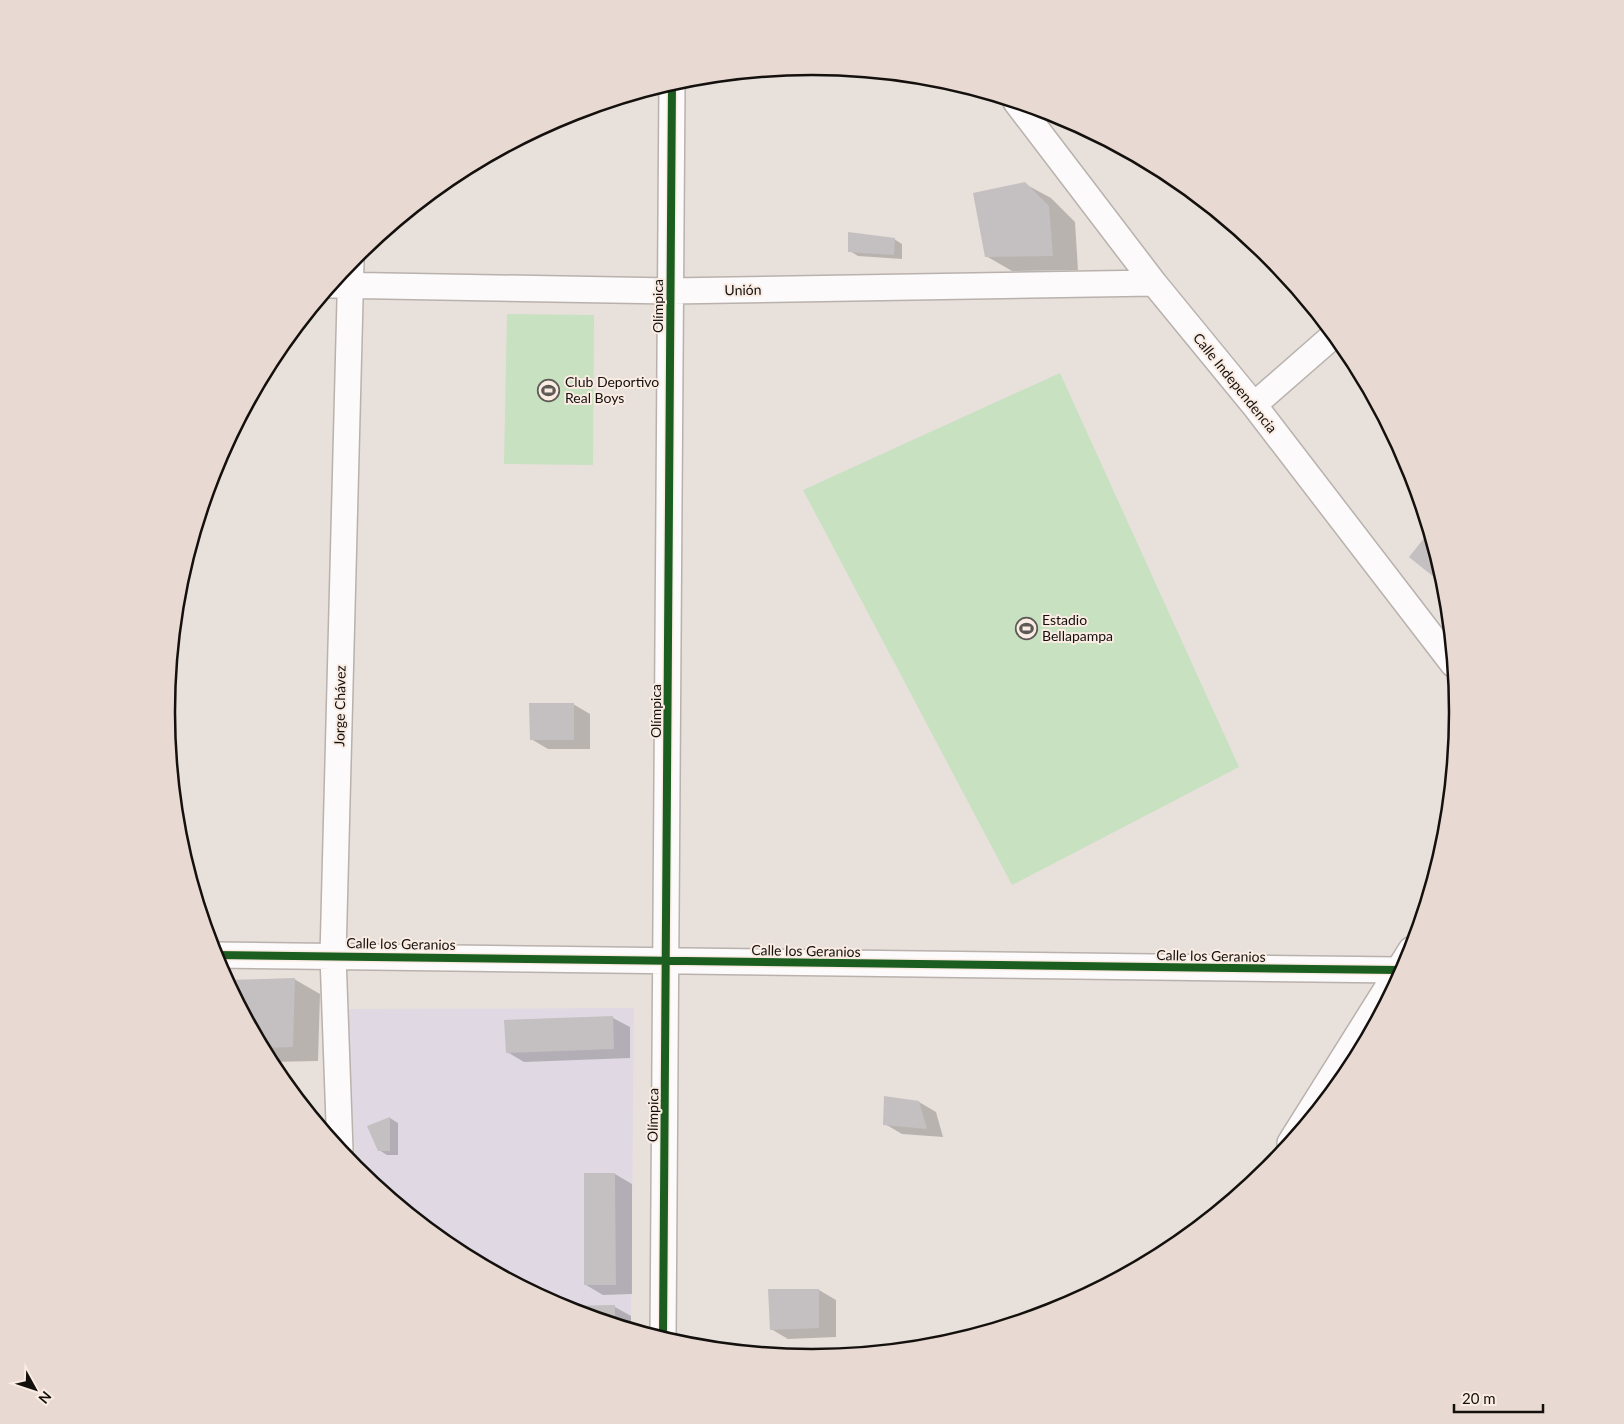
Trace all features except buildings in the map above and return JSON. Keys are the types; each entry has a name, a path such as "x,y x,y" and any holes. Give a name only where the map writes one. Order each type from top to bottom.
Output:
{"street":[{"name":"Olímpica","path":"663,1331 672,91"},
{"name":"Calle Independencia","path":"1023,111 1154,283 1254,405 1447,656"},
{"name":"Unión","path":"347,277 671,291 1154,283"},
{"name":"Jorge Chávez","path":"340,1139 333,956 344,281"},
{"path":"1254,405 1329,340"},
{"name":"Calle los Geranios","path":"223,955 1394,970"},
{"path":"1316,1101 1383,994"}],"shaded area":[{"path":"634,1008 631,1322 568,1301 493,1264 458,1242 424,1217 392,1191 355,1155 346,1009"}],"green space":[{"name":"Club Deportivo Real Boys","path":"507,314 594,315 593,465 504,464"},
{"name":"Estadio Bellapampa","path":"1060,373 1239,767 1012,885 803,490"}],"cycle path":[{"path":"663,1331 672,91"},
{"path":"223,955 1394,970"}],"place":[{"name":"Club Deportivo Real Boys","path":"549,390"},
{"name":"Estadio Bellapampa","path":"1026,628"}]}
